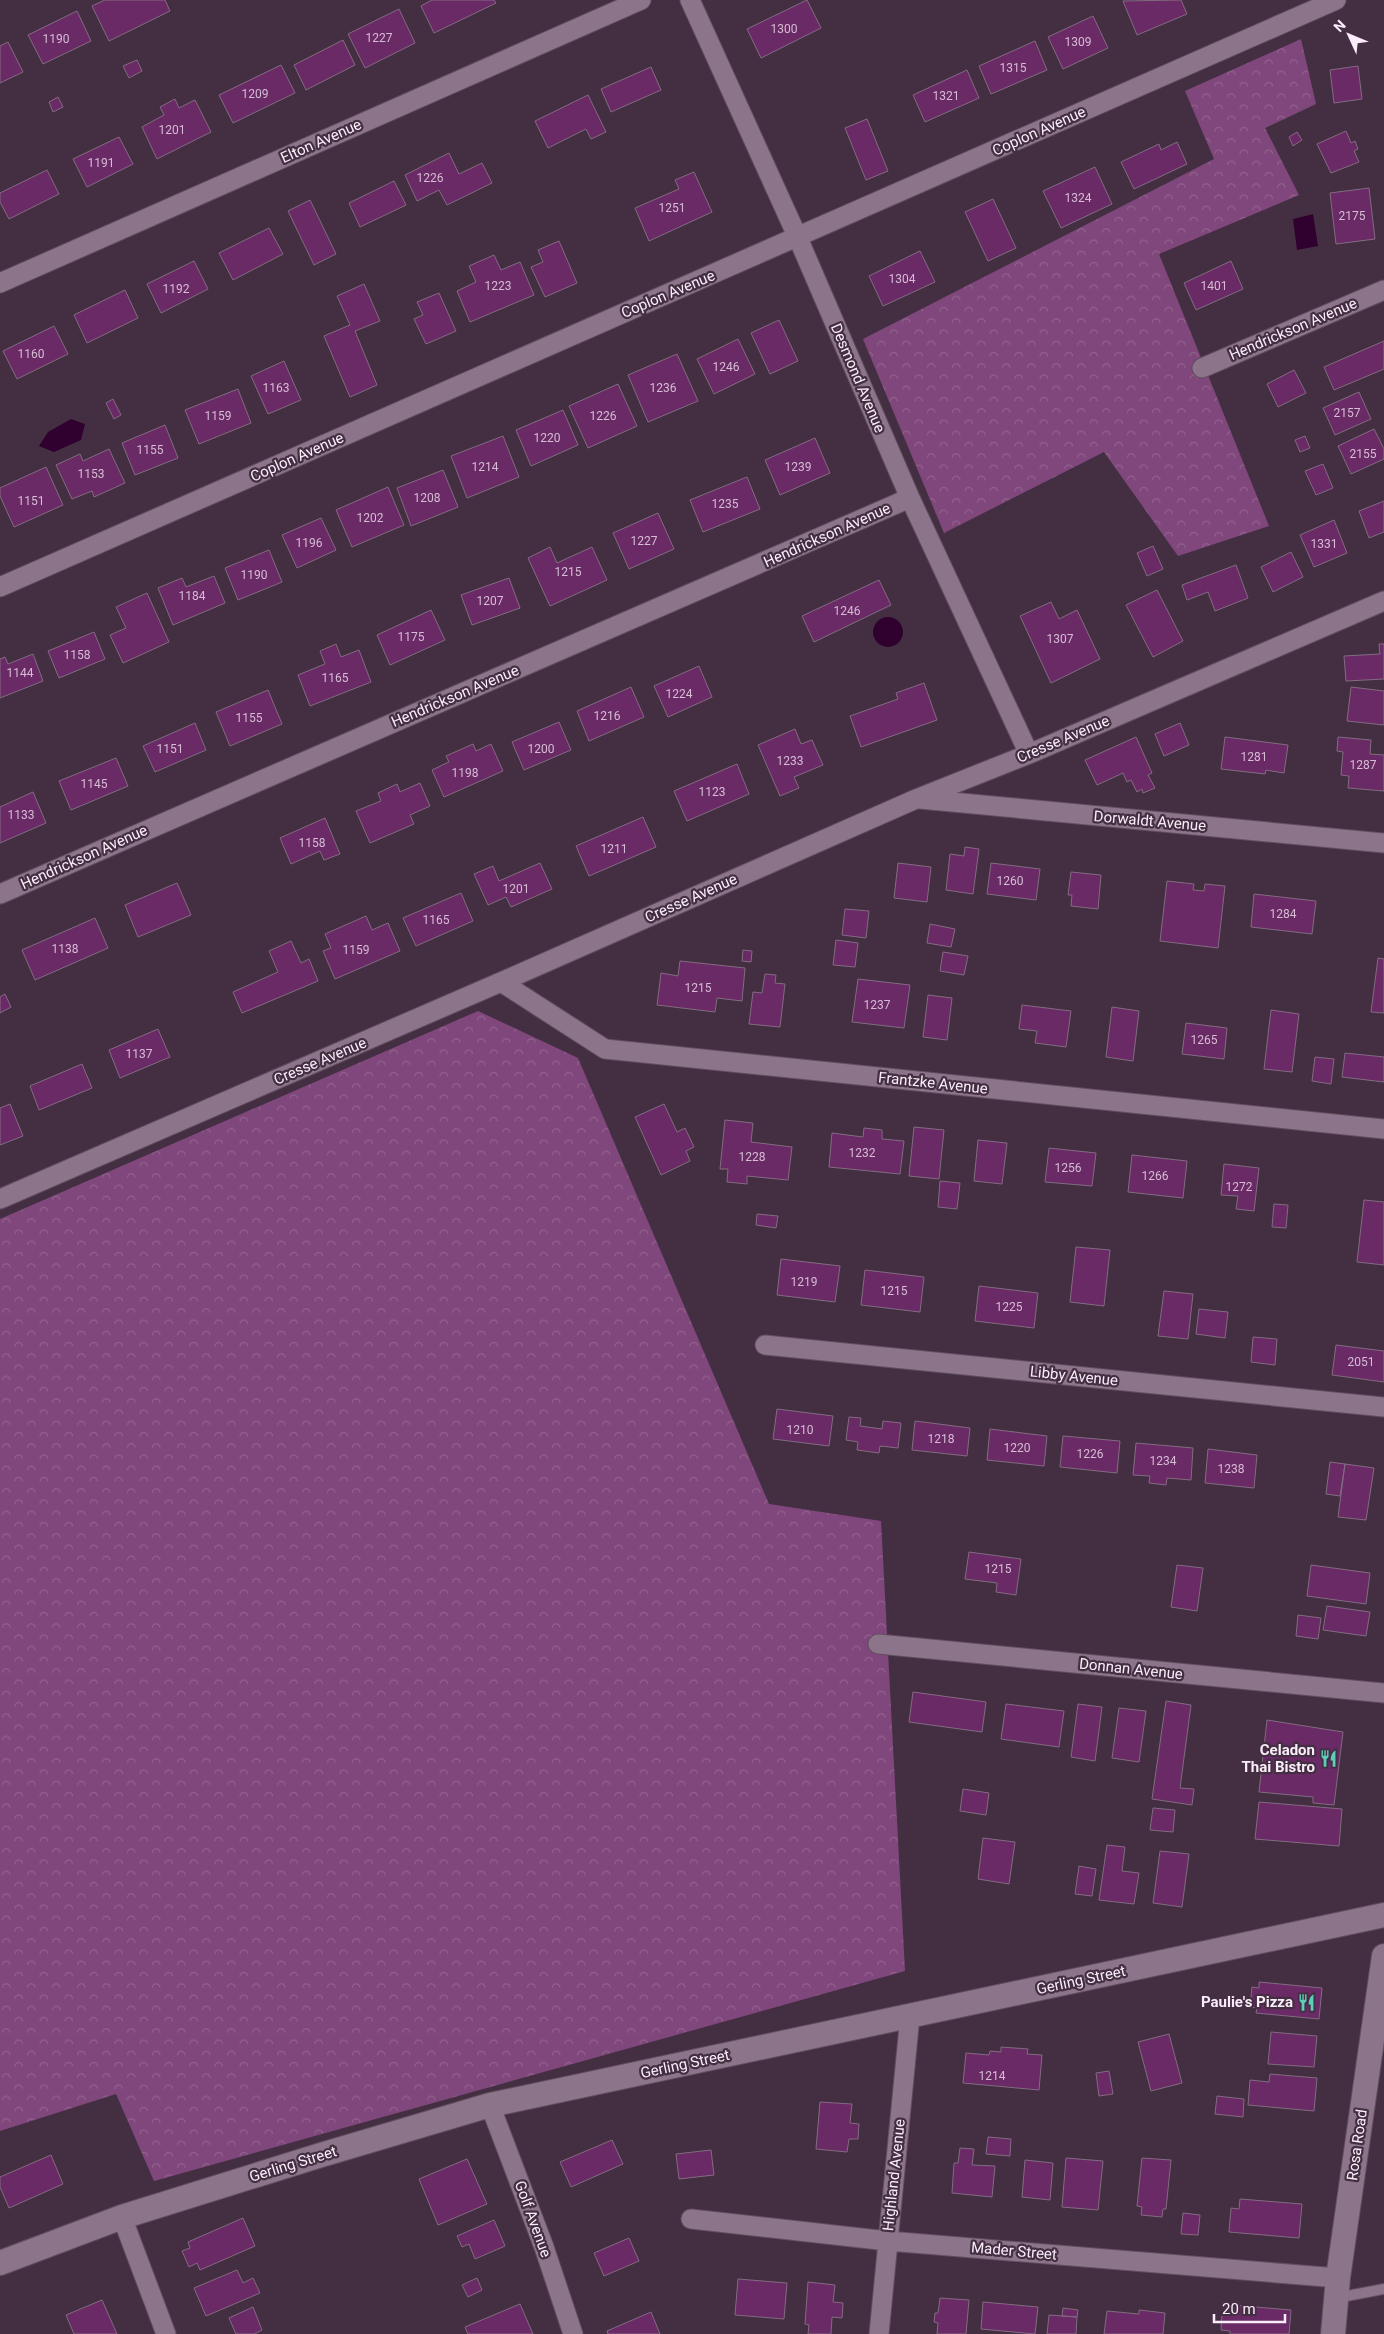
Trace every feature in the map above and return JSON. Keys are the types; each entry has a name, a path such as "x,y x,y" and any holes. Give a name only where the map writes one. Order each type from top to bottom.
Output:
{"street":[{"name":"Elton Avenue","path":"0,283 641,0"},
{"name":"Desmond Avenue","path":"690,0 798,238 910,498 1029,754"},
{"name":"Coplon Avenue","path":"0,587 1336,0"},
{"name":"Hendrickson Avenue","path":"1202,368 1384,290"},
{"name":"Hendrickson Avenue","path":"0,894 910,498"},
{"name":"Cresse Avenue","path":"0,1199 501,982 916,798 1029,754 1384,601"},
{"name":"Dorwaldt Avenue","path":"916,798 1384,843"},
{"name":"Frantzke Avenue","path":"501,982 605,1049 1384,1129"},
{"name":"Libby Avenue","path":"765,1345 1384,1407"},
{"name":"Donnan Avenue","path":"878,1644 1384,1693"},
{"name":"Gerling Street","path":"0,2263 122,2217 321,2154 490,2105 1384,1915"},
{"name":"Rosa Road","path":"1333,2334 1337,2288 1384,1956"},
{"name":"Highland Avenue","path":"879,2334 910,2016"},
{"name":"Golf Avenue","path":"490,2105 544,2247 573,2334"},
{"path":"122,2217 166,2334"},
{"name":"Mader Street","path":"691,2219 1337,2288"}],"lane":[{"path":"1337,2288 1384,2289"}],"green space":[{"path":"1301,39 1316,104 1265,128 1299,195 1159,254 1269,526 1178,556 1104,452 944,533 863,339 1214,159 1185,91"},
{"path":"478,1011 578,1058 769,1504 881,1521 905,1971 154,2181 116,2094 0,2131 0,1219"}],"shaded area":[{"path":"1313,214 1318,246 1297,250 1293,219"},
{"path":"71,419 85,424 81,440 54,452 39,446 48,432"},
{"path":"888,617 898,622 903,632 898,642 888,647 878,642 873,632 878,622"}],"building":[{"path":"105,0 165,0 170,11 109,41 92,6"},
{"path":"432,0 494,0 496,3 434,33 421,6"},
{"path":"807,0 821,28 761,58 747,29"},
{"path":"1181,0 1187,14 1137,35 1123,1"},
{"path":"399,9 415,43 365,68 348,34"},
{"path":"77,11 91,41 43,64 28,35"},
{"path":"1093,16 1108,48 1063,69 1048,37"},
{"path":"343,40 355,65 306,90 294,65"},
{"path":"1035,41 1047,70 991,94 979,66"},
{"path":"8,42 23,72 0,83 0,46"},
{"path":"137,60 142,71 129,78 123,66"},
{"path":"281,65 295,93 233,123 219,95"},
{"path":"1358,66 1362,99 1334,103 1330,70"},
{"path":"651,67 661,90 611,112 601,89"},
{"path":"967,70 979,98 925,122 913,95"},
{"path":"588,95 606,132 591,139 586,129 548,148 535,121"},
{"path":"58,97 63,107 53,112 49,102"},
{"path":"175,99 179,108 195,100 211,132 157,159 142,127 164,115 160,107"},
{"path":"867,119 888,171 866,180 845,128"},
{"path":"1346,131 1351,143 1355,141 1358,149 1354,151 1359,162 1331,173 1317,144"},
{"path":"1297,132 1302,140 1293,146 1289,137"},
{"path":"119,137 133,164 87,187 73,159"},
{"path":"1177,142 1187,164 1134,189 1121,162 1159,144 1161,150"},
{"path":"449,153 459,174 482,163 492,183 447,205 439,190 417,201 405,175"},
{"path":"1095,167 1112,204 1061,228 1043,191"},
{"path":"47,170 59,194 9,219 0,202 0,193"},
{"path":"694,172 712,212 649,241 635,208 679,189 675,180"},
{"path":"394,181 406,205 360,227 349,203"},
{"path":"1369,188 1375,239 1336,244 1330,193"},
{"path":"993,199 1016,248 988,261 965,212"},
{"path":"310,200 336,254 314,265 288,211"},
{"path":"269,228 283,254 233,280 219,253"},
{"path":"559,241 577,283 545,297 531,267 543,262 538,250"},
{"path":"920,251 935,282 883,306 869,276"},
{"path":"494,255 501,270 520,262 534,295 470,322 457,291 476,282 469,266"},
{"path":"194,261 208,289 161,313 147,284"},
{"path":"1231,261 1243,289 1196,310 1184,283"},
{"path":"364,284 380,321 355,331 377,385 350,397 324,336 350,325 337,296"},
{"path":"125,290 138,318 87,343 74,315"},
{"path":"439,293 456,331 426,344 414,319 423,315 417,302"},
{"path":"779,320 798,361 770,374 751,333"},
{"path":"54,326 68,354 17,379 3,351"},
{"path":"738,339 755,374 714,394 697,359"},
{"path":"1384,341 1384,369 1334,390 1324,367"},
{"path":"677,354 698,401 648,422 628,375"},
{"path":"284,361 301,400 268,414 251,376"},
{"path":"1294,370 1306,393 1278,407 1267,384"},
{"path":"618,384 637,426 588,448 569,406"},
{"path":"238,389 251,423 199,444 185,410"},
{"path":"1359,392 1371,419 1335,435 1323,408"},
{"path":"113,399 121,415 114,419 106,403"},
{"path":"563,410 578,445 531,466 516,430"},
{"path":"165,425 178,458 135,475 122,443"},
{"path":"1374,429 1384,449 1384,459 1351,474 1338,446"},
{"path":"503,436 519,477 467,498 451,456"},
{"path":"1305,436 1310,448 1300,452 1295,440"},
{"path":"815,438 830,473 780,495 765,460"},
{"path":"109,449 125,483 94,497 92,491 72,499 56,465 80,454 83,461"},
{"path":"1323,464 1333,488 1316,495 1305,471"},
{"path":"46,467 63,505 14,527 0,496 0,488"},
{"path":"443,470 458,507 411,526 397,488"},
{"path":"747,477 760,509 703,532 690,500"},
{"path":"388,487 404,525 352,547 336,510"},
{"path":"1384,501 1384,532 1369,538 1359,511"},
{"path":"658,513 674,549 629,569 613,533"},
{"path":"321,518 336,550 297,568 282,535"},
{"path":"1334,520 1347,553 1314,567 1300,535"},
{"path":"1153,546 1163,569 1147,576 1137,553"},
{"path":"550,547 557,563 592,547 607,580 550,606 528,558"},
{"path":"269,550 282,582 238,600 225,568"},
{"path":"1291,552 1303,577 1273,592 1261,567"},
{"path":"1236,565 1248,598 1215,611 1208,592 1187,600 1182,585"},
{"path":"214,576 225,603 173,625 158,588 182,578 186,587"},
{"path":"509,578 520,608 472,625 461,595"},
{"path":"879,580 891,605 814,642 802,616"},
{"path":"1157,590 1183,641 1153,657 1126,605"},
{"path":"147,593 169,642 123,663 110,635 126,628 116,607"},
{"path":"1051,602 1059,619 1077,610 1100,659 1051,683 1020,616"},
{"path":"431,610 445,640 390,665 377,635"},
{"path":"94,632 105,659 59,678 48,651"},
{"path":"336,644 341,657 359,650 371,682 310,706 298,675 325,664 320,651"},
{"path":"1379,644 1384,644 1384,679 1346,681 1344,656 1380,654"},
{"path":"33,654 43,681 0,698 0,659 5,657 8,664"},
{"path":"699,666 712,697 668,717 654,686"},
{"path":"924,683 937,720 861,747 850,716 898,699 896,693"},
{"path":"631,687 644,717 589,741 577,711"},
{"path":"1351,687 1384,691 1384,725 1347,721"},
{"path":"268,690 282,724 230,746 216,712"},
{"path":"559,722 571,750 524,770 512,742"},
{"path":"195,723 206,750 155,772 143,746"},
{"path":"1180,723 1189,745 1164,756 1155,734"},
{"path":"795,729 801,744 812,740 823,765 794,777 799,788 780,796 758,745"},
{"path":"1136,737 1152,773 1148,775 1155,788 1143,793 1142,789 1137,792 1131,780 1127,782 1123,773 1097,785 1085,760"},
{"path":"1225,737 1288,745 1284,773 1266,770 1265,774 1221,769"},
{"path":"1338,737 1371,740 1370,754 1384,755 1384,791 1348,788 1349,776 1341,775 1343,752 1337,751"},
{"path":"473,744 476,751 491,744 503,771 444,797 432,770 449,762 446,756"},
{"path":"116,758 128,786 71,810 59,781"},
{"path":"737,764 749,794 687,821 674,791"},
{"path":"420,783 430,806 410,815 414,824 370,843 356,811 381,801 378,793 397,784 400,792"},
{"path":"33,792 46,823 0,843 0,807"},
{"path":"643,817 656,847 589,876 576,846"},
{"path":"325,818 340,854 324,860 320,851 291,864 280,838"},
{"path":"965,847 979,849 973,894 946,890 950,854 964,856"},
{"path":"540,863 552,889 511,907 506,897 488,905 474,874 493,866 499,881"},
{"path":"898,863 931,867 927,902 894,898"},
{"path":"991,863 1040,869 1036,900 987,894"},
{"path":"1071,872 1101,875 1098,909 1071,906 1072,895 1068,895"},
{"path":"1167,881 1194,884 1193,890 1204,891 1205,884 1225,886 1218,948 1160,941"},
{"path":"177,883 191,915 138,937 125,905"},
{"path":"461,893 473,921 416,946 403,918"},
{"path":"1254,894 1316,901 1312,934 1251,927"},
{"path":"845,909 869,911 866,938 842,935"},
{"path":"366,916 372,930 388,923 400,951 335,979 323,951 331,948 325,934"},
{"path":"95,918 108,948 35,980 22,950"},
{"path":"930,924 955,929 951,947 927,943"},
{"path":"836,940 858,943 855,967 833,965"},
{"path":"291,941 301,963 309,959 318,981 242,1013 233,992 278,972 269,951"},
{"path":"743,950 752,951 751,962 742,961"},
{"path":"943,952 968,956 964,975 940,971"},
{"path":"1378,958 1384,959 1384,1013 1371,1012"},
{"path":"680,961 745,968 742,1001 717,998 715,1012 657,1005 661,973 678,976"},
{"path":"765,974 776,975 775,983 785,984 780,1027 749,1024 753,992 762,993"},
{"path":"858,979 910,985 904,1028 852,1022"},
{"path":"5,994 11,1007 0,1013 0,997"},
{"path":"928,995 952,998 947,1040 923,1037"},
{"path":"1022,1005 1071,1011 1066,1047 1035,1043 1037,1031 1019,1029"},
{"path":"1112,1007 1139,1011 1133,1061 1106,1057"},
{"path":"1271,1010 1299,1014 1292,1072 1264,1069"},
{"path":"1186,1023 1227,1028 1224,1059 1182,1054"},
{"path":"158,1029 170,1057 120,1078 109,1050"},
{"path":"1345,1053 1384,1057 1384,1082 1342,1077"},
{"path":"1315,1057 1334,1059 1331,1084 1312,1081"},
{"path":"82,1064 92,1088 39,1110 30,1086"},
{"path":"10,1104 23,1136 0,1145 0,1108"},
{"path":"664,1104 677,1132 685,1128 694,1147 686,1151 690,1161 661,1175 635,1117"},
{"path":"725,1120 753,1123 751,1142 792,1147 788,1180 747,1176 747,1184 727,1182 728,1169 720,1169"},
{"path":"914,1127 944,1130 939,1179 909,1176"},
{"path":"864,1128 882,1130 882,1139 904,1141 900,1174 829,1167 832,1133 863,1137"},
{"path":"978,1140 1007,1143 1002,1184 974,1181"},
{"path":"1049,1148 1096,1153 1092,1186 1045,1182"},
{"path":"1132,1155 1187,1161 1183,1198 1128,1192"},
{"path":"1224,1164 1259,1168 1254,1211 1236,1209 1238,1196 1221,1195"},
{"path":"940,1181 960,1183 957,1209 938,1207"},
{"path":"1364,1200 1384,1202 1384,1265 1357,1262"},
{"path":"1274,1204 1288,1205 1286,1228 1272,1227"},
{"path":"757,1214 778,1216 776,1228 756,1225"},
{"path":"1076,1247 1110,1250 1104,1306 1070,1302"},
{"path":"781,1259 840,1266 835,1302 777,1295"},
{"path":"865,1270 924,1277 920,1312 861,1305"},
{"path":"979,1286 1038,1293 1034,1328 975,1321"},
{"path":"1164,1291 1193,1294 1188,1339 1158,1336"},
{"path":"1199,1309 1228,1312 1225,1338 1196,1334"},
{"path":"1253,1337 1277,1339 1275,1365 1251,1362"},
{"path":"1336,1345 1384,1351 1384,1382 1332,1375"},
{"path":"777,1409 833,1416 829,1446 773,1439"},
{"path":"849,1417 861,1418 860,1426 882,1429 883,1421 901,1423 898,1448 880,1446 879,1453 857,1450 858,1442 846,1440"},
{"path":"915,1421 970,1428 967,1456 912,1450"},
{"path":"990,1429 1047,1436 1044,1466 987,1460"},
{"path":"1063,1436 1120,1441 1117,1473 1060,1467"},
{"path":"1136,1443 1193,1448 1191,1480 1167,1478 1166,1485 1149,1483 1150,1476 1133,1475"},
{"path":"1208,1449 1257,1455 1254,1488 1205,1483"},
{"path":"1330,1462 1345,1464 1340,1496 1326,1494"},
{"path":"1345,1464 1374,1468 1366,1520 1338,1517"},
{"path":"969,1552 1021,1559 1016,1595 996,1592 997,1583 965,1579"},
{"path":"1177,1565 1203,1568 1197,1611 1171,1607"},
{"path":"1311,1565 1370,1573 1366,1604 1307,1596"},
{"path":"1327,1606 1370,1612 1366,1636 1323,1630"},
{"path":"1298,1615 1321,1618 1318,1639 1296,1636"},
{"path":"913,1692 986,1702 982,1732 909,1722"},
{"path":"1166,1701 1191,1705 1180,1788 1194,1789 1192,1805 1152,1799"},
{"path":"1006,1704 1064,1711 1059,1747 1001,1739"},
{"path":"1078,1704 1102,1707 1095,1761 1071,1757"},
{"path":"1119,1708 1146,1711 1139,1762 1112,1758"},
{"path":"1267,1720 1343,1732 1334,1805 1313,1803 1313,1797 1259,1792"},
{"path":"963,1789 989,1793 986,1815 960,1811"},
{"path":"1259,1802 1342,1809 1339,1846 1255,1839"},
{"path":"1153,1808 1175,1810 1173,1832 1150,1830"},
{"path":"983,1838 1015,1842 1009,1884 978,1879"},
{"path":"1107,1845 1125,1847 1122,1871 1139,1873 1134,1904 1099,1900"},
{"path":"1160,1851 1189,1854 1182,1907 1153,1903"},
{"path":"1079,1866 1096,1869 1092,1896 1075,1894"},
{"path":"1259,1982 1322,1988 1319,2019 1256,2013 1257,2008 1250,2007 1252,1987 1259,1988"},
{"path":"1271,2032 1317,2036 1314,2067 1268,2064"},
{"path":"1169,2034 1182,2083 1151,2091 1138,2042"},
{"path":"1001,2047 1028,2049 1027,2054 1042,2055 1039,2090 963,2083 966,2053 989,2055 990,2051 1001,2052"},
{"path":"1109,2071 1113,2094 1099,2096 1096,2073"},
{"path":"1270,2074 1317,2078 1314,2111 1248,2105 1250,2080 1269,2082"},
{"path":"1217,2096 1244,2099 1243,2117 1215,2114"},
{"path":"820,2102 852,2104 850,2123 859,2124 858,2139 849,2139 847,2152 816,2149"},
{"path":"988,2137 1011,2139 1010,2156 986,2154"},
{"path":"612,2140 623,2164 571,2187 560,2162"},
{"path":"960,2148 974,2149 972,2165 995,2166 992,2197 952,2193 954,2163 958,2163"},
{"path":"711,2150 714,2175 679,2179 676,2154"},
{"path":"51,2155 63,2184 9,2208 0,2187 0,2177"},
{"path":"1066,2158 1103,2161 1098,2210 1062,2207"},
{"path":"1142,2158 1171,2160 1166,2209 1163,2209 1162,2217 1141,2215 1142,2207 1137,2206"},
{"path":"467,2159 487,2204 438,2225 419,2179"},
{"path":"1025,2160 1053,2163 1050,2200 1022,2197"},
{"path":"1240,2199 1302,2204 1299,2238 1229,2232 1231,2208 1239,2209"},
{"path":"1183,2213 1200,2215 1198,2235 1181,2234"},
{"path":"243,2218 255,2246 200,2270 197,2263 189,2267 182,2251 190,2248 188,2242"},
{"path":"494,2220 505,2246 475,2259 469,2244 462,2247 457,2236"},
{"path":"629,2238 639,2261 604,2276 594,2253"},
{"path":"237,2270 243,2283 253,2278 260,2293 206,2316 194,2288"},
{"path":"477,2278 482,2290 468,2297 462,2285"},
{"path":"738,2279 787,2283 784,2319 735,2315"},
{"path":"808,2282 835,2285 833,2302 843,2303 842,2318 832,2317 831,2334 808,2334 809,2325 805,2324"},
{"path":"940,2298 969,2300 966,2334 937,2334 938,2323 934,2322 935,2313 938,2313"},
{"path":"102,2300 117,2334 74,2334 66,2315"},
{"path":"983,2302 1038,2307 1035,2334 981,2329"},
{"path":"520,2304 533,2334 468,2334 465,2327"},
{"path":"1232,2305 1291,2310 1289,2334 1230,2334 1230,2331 1221,2330 1222,2314 1231,2315"},
{"path":"253,2307 262,2330 254,2334 236,2334 229,2318"},
{"path":"1063,2308 1078,2310 1077,2317 1062,2316"},
{"path":"1139,2310 1165,2313 1163,2334 1104,2334 1107,2311 1139,2314"},
{"path":"651,2312 660,2334 608,2334 607,2331"},
{"path":"1049,2315 1077,2317 1076,2334 1047,2334"}],"place":[{"name":"Celadon Thai Bistro","path":"1329,1759"},
{"name":"Paulie's Pizza","path":"1307,2002"}]}
